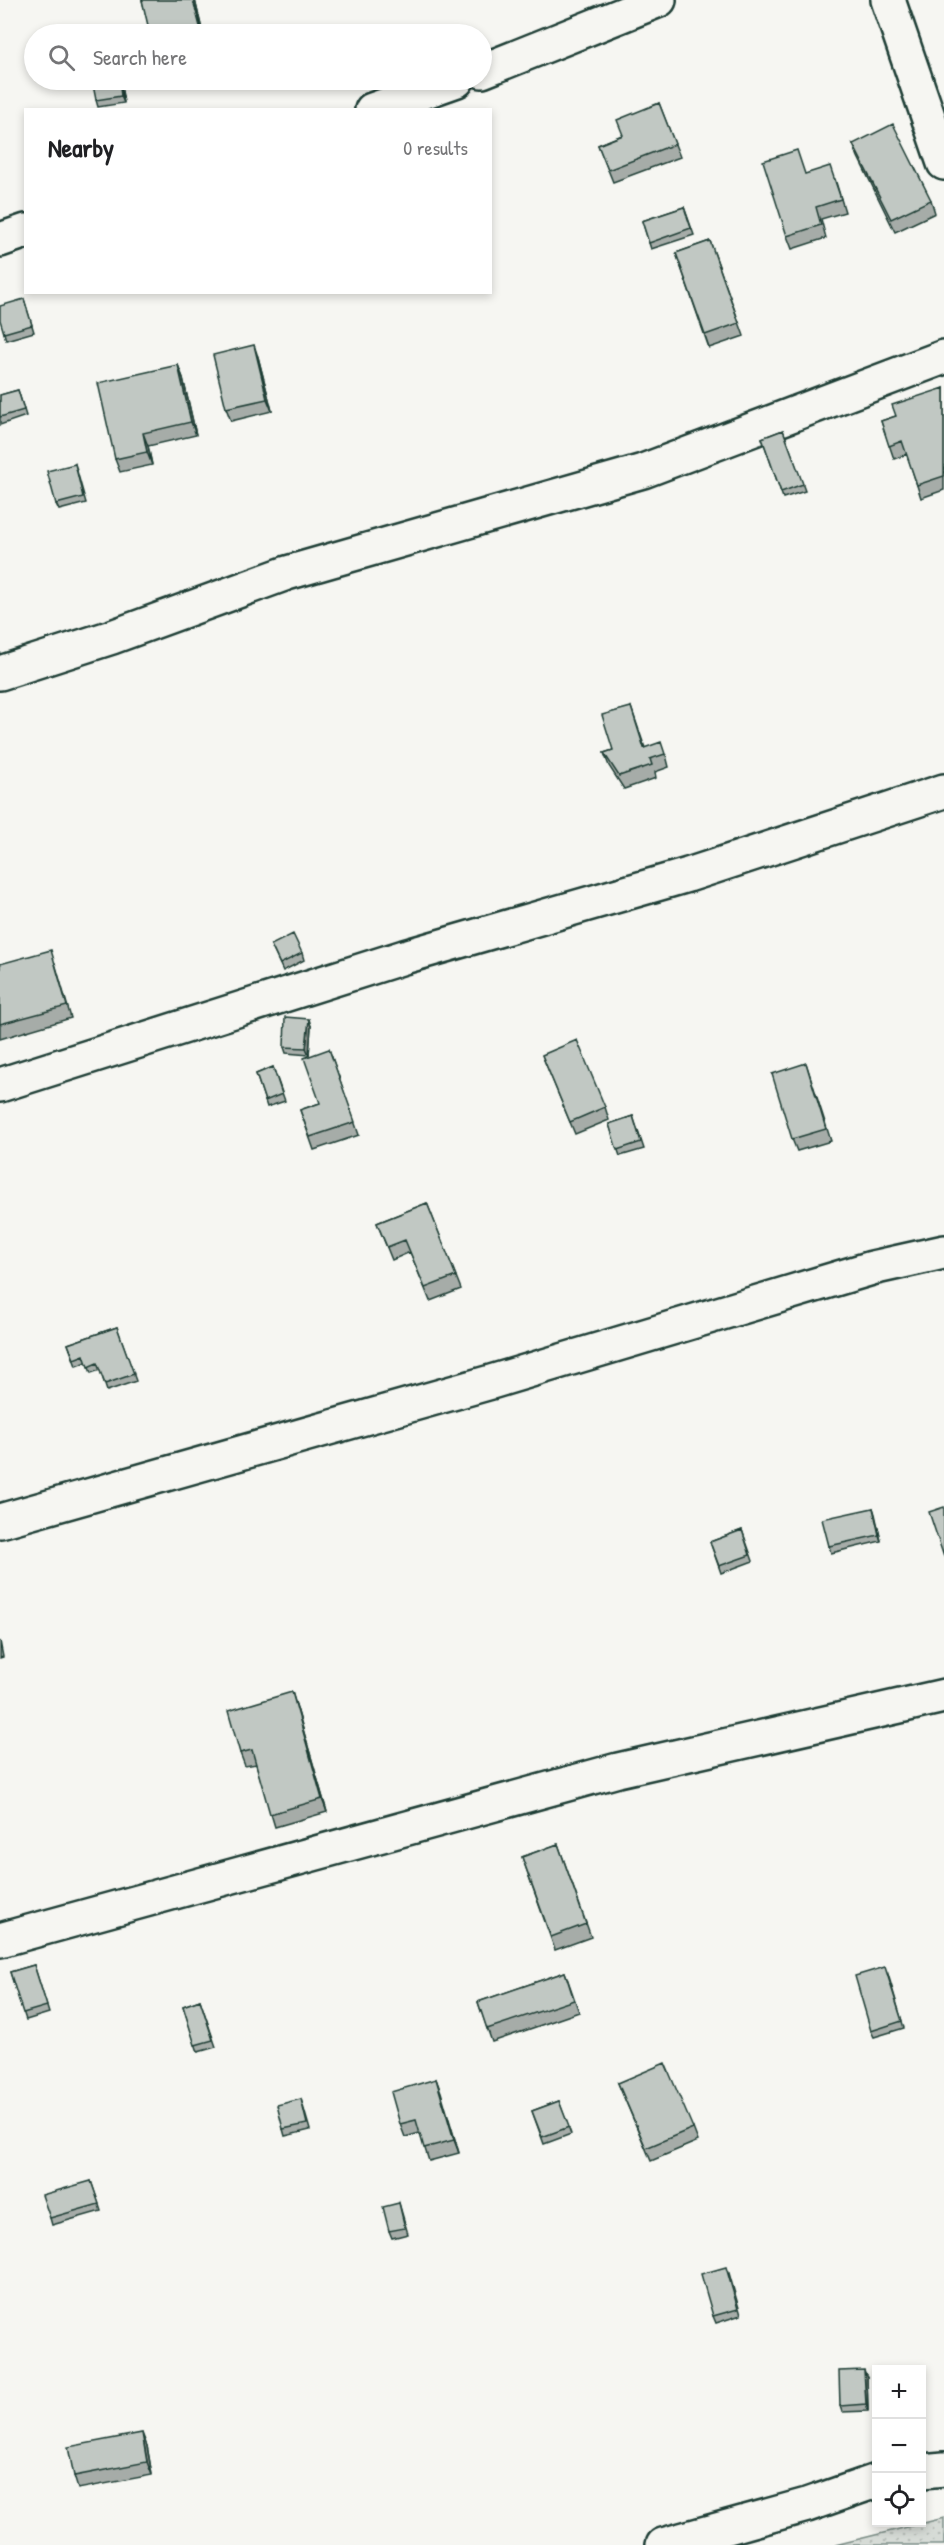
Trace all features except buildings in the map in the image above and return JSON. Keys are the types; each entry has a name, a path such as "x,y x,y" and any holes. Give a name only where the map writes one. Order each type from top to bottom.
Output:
{"street":[{"path":"492,67 659,0"},
{"path":"888,0 944,163"},
{"path":"378,108 429,90"},
{"path":"0,240 24,232"},
{"path":"0,674 112,637 287,573 643,471 944,357"},
{"path":"0,1085 404,957 688,875 944,791"},
{"path":"0,1521 490,1382 872,1268 944,1252"},
{"path":"0,1940 618,1770 944,1696"},
{"path":"926,2471 944,2469"},
{"path":"663,2545 807,2505 872,2482"}],"shaded area":[{"path":"944,2518 944,2545 835,2545 908,2527 926,2527 926,2522"}]}
